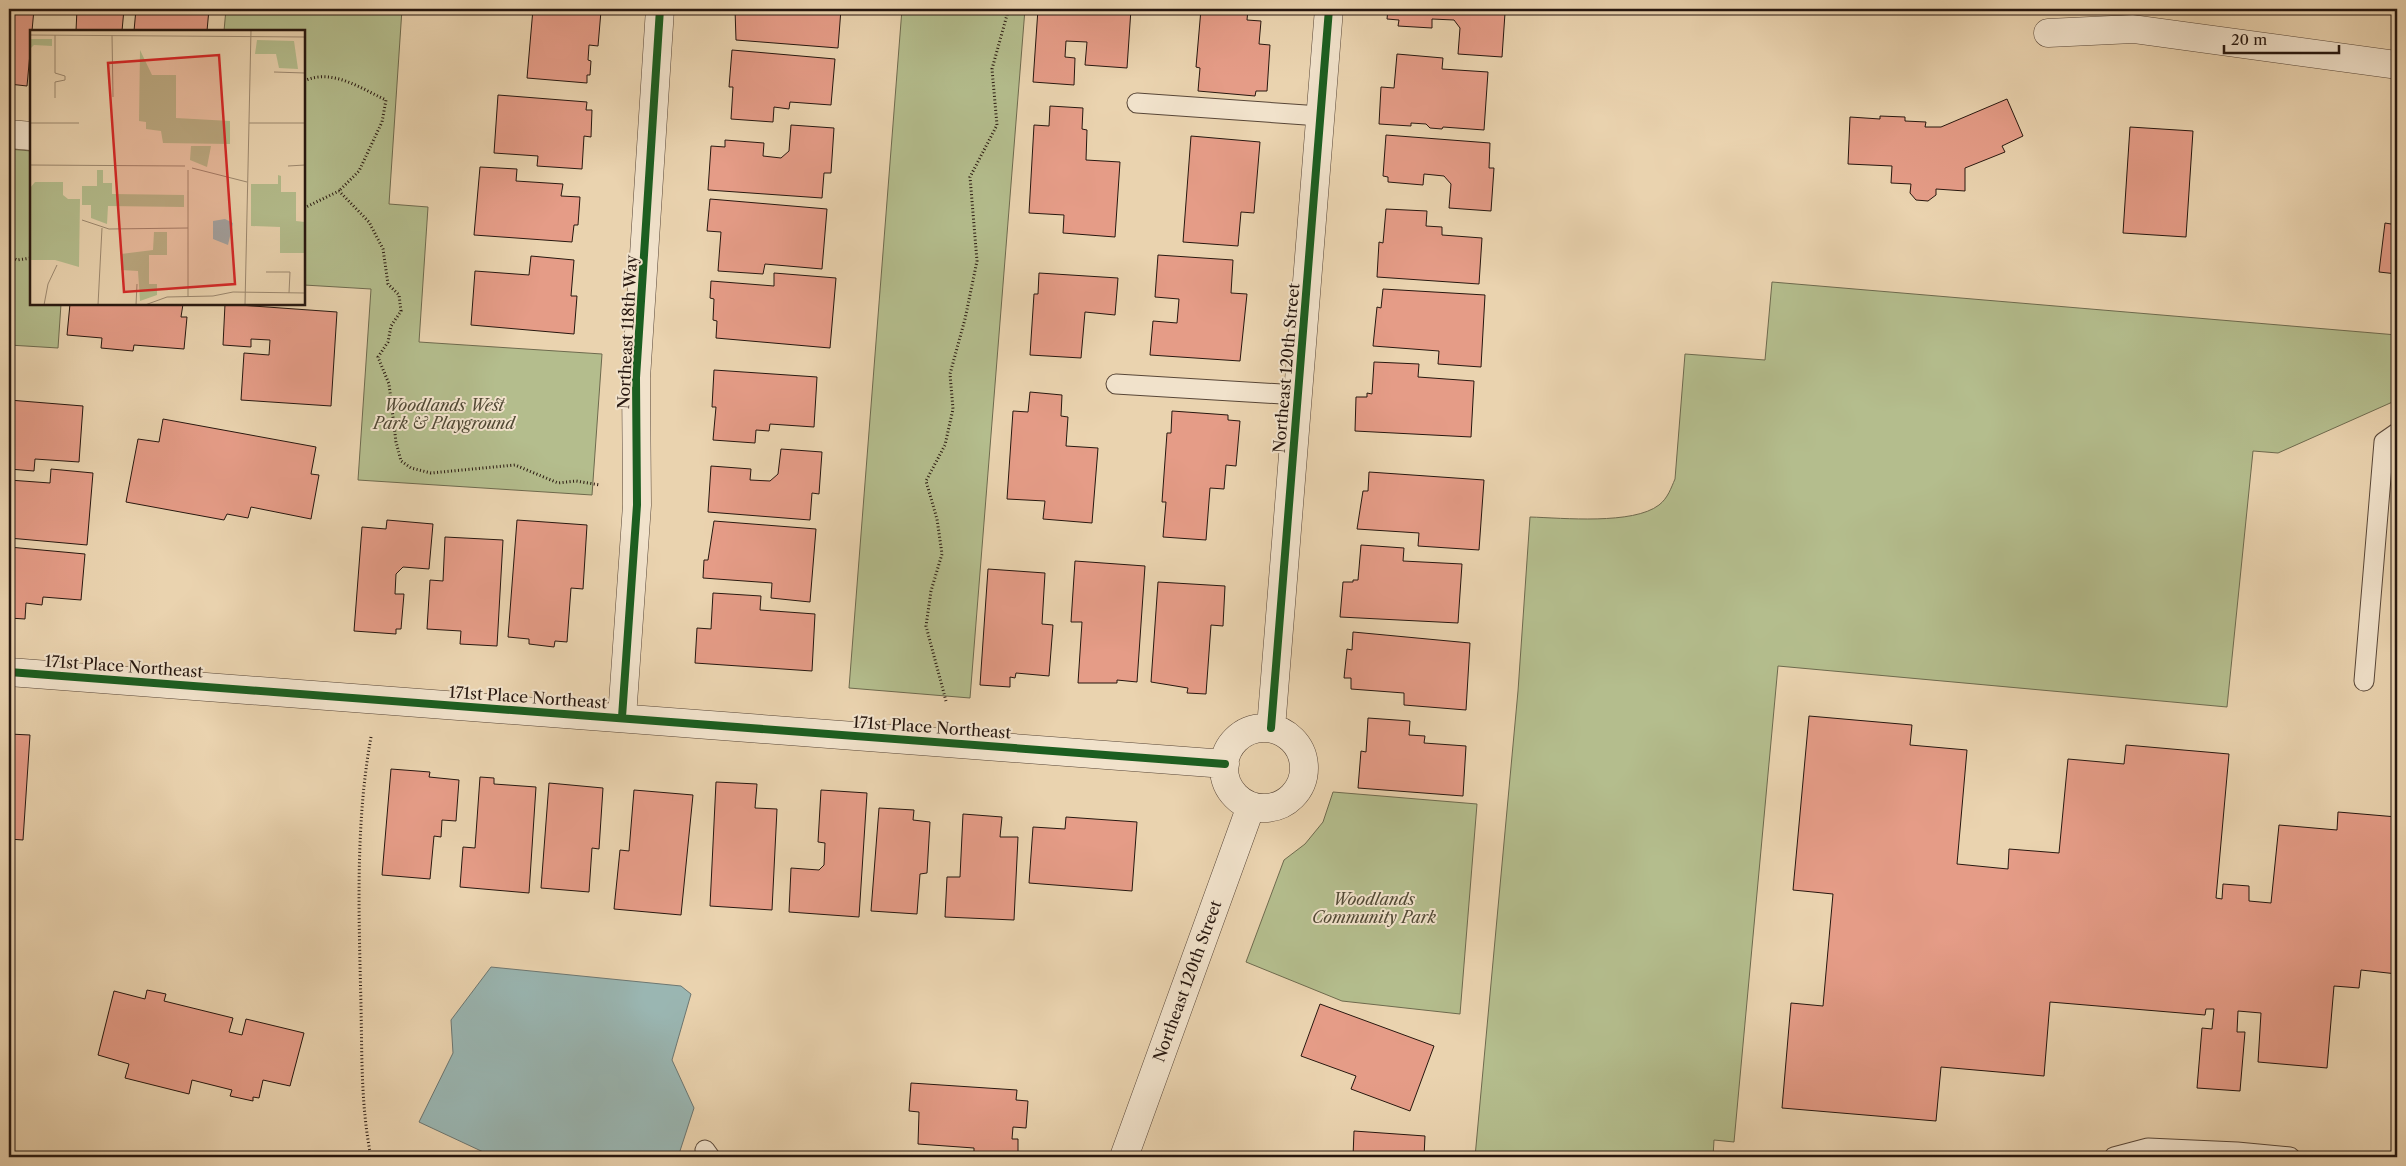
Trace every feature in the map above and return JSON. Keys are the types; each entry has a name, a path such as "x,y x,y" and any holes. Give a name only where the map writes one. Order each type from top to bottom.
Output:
{"street":[{"name":"Northeast 118th Way","path":"622,717 637,505 636,378 660,9"},
{"name":"Northeast 120th Street","path":"1272,728 1329,9"},
{"path":"2048,33 2133,29 2397,65"},
{"path":"9,134 30,136"},
{"name":"171st Place Northeast","path":"9,672 1225,764"},
{"path":"1259,728 1272,728 1284,733 1294,741 1301,752 1304,765 1303,778 1297,790 1283,803 1264,808 1251,806 1240,799 1231,789 1226,777 1225,764 1228,752 1235,740 1246,732 1259,728"},
{"name":"Northeast 120th Street","path":"1124,1157 1251,806"}],"lane":[{"path":"1137,103 1320,116"},
{"path":"1116,384 1298,395"},
{"path":"2364,681 2384,442 2397,433"},
{"path":"2114,1157 2148,1148 2237,1152 2290,1157"}],"path":[{"path":"946,700 926,626 931,591 942,554 936,519 926,481 945,445 953,409 950,374 965,319 977,261 970,177 998,125 992,69 1007,15 1006,9"},
{"path":"305,81 313,77 335,77 386,100 382,122 359,172 339,191 305,208"},
{"path":"339,191 369,222 383,249 388,284 399,295 401,312 391,326 388,342 378,357 389,384 396,442 401,461 411,468 431,473 515,465 558,482 576,481 600,485"},
{"path":"9,256 17,260 30,258"},
{"path":"370,737 364,774 359,916 364,1122 372,1157"}],"green space":[{"name":"Woodlands West Park & Playground","path":"226,9 402,9 389,204 428,207 419,342 602,354 592,495 358,480 371,289 305,285 305,30 224,30"},
{"path":"902,9 1025,9 970,698 849,688"},
{"path":"9,149 30,151 30,305 61,305 58,348 9,345"},
{"path":"1772,282 2397,335 2397,400 2278,453 2253,451 2227,707 1778,666 1734,1142 1714,1140 1713,1157 1475,1157 1518,691 1530,517 1615,518 1647,511 1659,505 1669,493 1675,479 1685,354 1765,360"},
{"name":"Woodlands Community Park","path":"1333,792 1477,804 1460,1014 1342,1001 1246,962 1284,860 1305,844 1323,822"}],"water":[{"path":"491,967 681,986 691,994 672,1060 694,1108 678,1157 494,1157 419,1122 453,1053 451,1020"}],"building":[{"path":"9,9 34,9 32,30 30,30 27,86 9,84"},
{"path":"77,9 124,9 122,30 76,30"},
{"path":"136,9 209,9 207,30 134,30"},
{"path":"533,9 589,9 589,11 601,11 598,46 589,45 588,60 591,61 590,75 587,75 587,83 527,78"},
{"path":"735,9 841,9 838,48 736,40"},
{"path":"1038,9 1131,9 1127,68 1085,65 1087,42 1066,41 1065,57 1075,58 1074,85 1033,82"},
{"path":"1201,9 1248,9 1247,20 1261,21 1259,44 1270,45 1267,91 1256,91 1255,96 1198,91 1200,68 1196,67"},
{"path":"1388,9 1498,9 1498,12 1505,13 1502,57 1458,54 1460,28 1454,20 1432,19 1432,28 1398,26 1399,20 1387,19"},
{"path":"732,50 835,59 831,105 790,102 789,109 774,107 773,122 731,119 733,87 729,87"},
{"path":"1397,54 1443,58 1442,69 1488,72 1484,130 1430,128 1426,124 1411,123 1411,126 1379,124 1381,87 1394,88"},
{"path":"498,95 587,102 586,110 592,110 591,137 584,136 582,169 537,166 538,156 494,153"},
{"path":"2007,99 2023,136 2002,146 2005,152 1965,168 1965,191 1936,189 1936,195 1928,201 1916,200 1910,193 1911,184 1891,183 1892,166 1848,164 1850,117 1880,119 1880,116 1905,117 1905,121 1926,122 1925,127 1941,127"},
{"path":"1050,106 1083,108 1082,129 1087,130 1086,160 1120,162 1115,237 1063,233 1064,215 1029,213 1034,125 1049,126"},
{"path":"791,125 834,128 831,173 824,173 822,198 708,190 711,146 725,147 725,140 764,143 763,156 781,158 789,151"},
{"path":"2130,127 2193,131 2186,237 2123,233"},
{"path":"1386,135 1490,143 1489,168 1494,168 1491,211 1449,208 1451,184 1444,176 1424,174 1423,185 1388,182 1388,177 1383,176"},
{"path":"1191,136 1260,142 1254,213 1241,212 1238,246 1183,242"},
{"path":"480,167 517,169 516,181 563,184 561,196 580,197 578,225 574,225 572,242 474,235"},
{"path":"710,199 827,209 822,269 765,264 763,274 718,271 721,232 707,231"},
{"path":"1386,209 1427,211 1426,226 1442,227 1442,235 1482,238 1479,284 1377,277 1379,242 1383,243"},
{"path":"2385,223 2397,225 2397,274 2379,272"},
{"path":"1158,255 1233,260 1231,293 1247,294 1240,361 1150,355 1153,321 1177,323 1179,299 1155,297"},
{"path":"531,256 574,260 571,296 577,296 574,334 471,325 475,271 529,275"},
{"path":"774,273 836,278 830,348 716,338 717,321 713,320 714,299 710,298 711,281 774,286"},
{"path":"1039,273 1118,278 1115,315 1085,312 1081,358 1030,355 1034,294 1038,294"},
{"path":"1383,289 1485,295 1481,367 1438,364 1439,351 1373,346 1377,307 1381,308"},
{"path":"70,305 183,305 181,317 187,317 184,349 134,345 133,351 101,348 102,338 67,335"},
{"path":"225,305 337,312 331,406 241,400 244,353 269,355 270,340 251,339 251,347 223,345"},
{"path":"1374,362 1419,364 1418,377 1474,381 1471,437 1355,431 1356,397 1367,397 1367,393 1372,394"},
{"path":"714,370 817,377 814,427 770,424 769,431 756,430 755,443 713,440 716,407 712,407"},
{"path":"1030,392 1062,395 1061,416 1068,417 1066,446 1098,448 1092,523 1043,519 1045,501 1007,499 1013,411 1028,412"},
{"path":"9,400 83,406 79,462 35,459 34,471 9,469"},
{"path":"1172,411 1228,415 1228,420 1240,421 1236,466 1226,465 1224,489 1210,488 1206,540 1163,537 1166,502 1162,502 1167,433 1171,433"},
{"path":"163,419 316,447 311,474 319,475 311,519 251,507 248,518 227,514 224,520 126,502 138,439 159,442"},
{"path":"781,449 822,452 819,494 812,493 810,520 708,512 711,466 751,469 750,480 770,481 778,474"},
{"path":"51,469 93,473 87,545 9,538 9,480 50,483"},
{"path":"1369,472 1484,480 1479,550 1418,546 1419,533 1357,529 1363,491 1368,491"},
{"path":"387,520 433,524 429,569 403,567 396,574 395,594 404,594 401,629 396,629 396,634 354,631 362,527 386,529"},
{"path":"517,520 587,525 583,589 571,588 567,642 555,641 554,647 529,644 529,639 508,637"},
{"path":"714,521 816,529 810,602 771,598 772,583 703,578 704,560 708,560"},
{"path":"445,537 503,540 497,646 460,644 461,631 427,629 430,580 443,581"},
{"path":"1361,545 1404,548 1403,561 1462,564 1458,623 1340,617 1343,582 1358,580"},
{"path":"9,547 85,554 81,600 43,597 42,605 26,603 25,619 9,618"},
{"path":"1075,561 1145,566 1137,682 1117,680 1117,683 1078,683 1082,622 1071,622"},
{"path":"988,569 1045,573 1042,624 1053,625 1049,676 1016,673 1015,678 1010,677 1010,687 980,685"},
{"path":"1158,582 1225,586 1223,626 1211,625 1206,694 1187,693 1188,688 1151,682"},
{"path":"713,593 761,596 760,610 815,614 812,671 695,663 697,628 711,629"},
{"path":"1353,632 1470,643 1466,710 1404,705 1404,693 1351,689 1351,678 1344,678 1347,649 1352,650"},
{"path":"1809,716 1912,725 1910,745 1967,750 1957,864 2008,869 2009,849 2059,853 2068,759 2124,764 2126,745 2229,754 2216,898 2222,899 2223,884 2249,886 2249,901 2271,903 2279,825 2337,830 2338,812 2397,817 2397,974 2361,970 2359,988 2334,986 2327,1068 2258,1062 2261,1013 2238,1011 2237,1032 2245,1032 2240,1091 2197,1088 2202,1028 2212,1029 2214,1009 2206,1009 2205,1015 2050,1002 2044,1076 1941,1067 1936,1121 1782,1108 1791,1003 1823,1006 1833,894 1793,890"},
{"path":"1368,718 1410,721 1409,735 1425,736 1424,743 1466,746 1463,796 1358,788 1361,751 1366,752"},
{"path":"9,734 30,735 23,840 9,839"},
{"path":"391,769 430,772 429,777 459,780 456,821 442,820 441,837 434,836 430,879 382,875"},
{"path":"480,777 494,778 494,784 536,787 529,893 460,887 463,847 475,848"},
{"path":"716,782 757,784 755,808 777,809 772,910 710,906"},
{"path":"549,783 603,788 599,849 592,848 589,892 541,888"},
{"path":"634,790 693,795 681,915 614,909 620,850 629,851"},
{"path":"821,790 867,793 859,917 789,912 791,868 819,870 824,865 825,843 818,842"},
{"path":"879,808 914,810 913,820 930,822 927,873 920,874 917,914 871,911"},
{"path":"963,814 1002,817 1000,837 1018,837 1014,920 945,917 947,877 960,877"},
{"path":"1066,817 1137,822 1132,891 1029,883 1033,827 1065,829"},
{"path":"9,851 14,851 9,918"},
{"path":"147,990 166,994 164,1001 233,1018 229,1032 242,1035 246,1019 304,1033 290,1086 263,1080 259,1098 253,1097 253,1101 230,1096 232,1090 192,1080 189,1094 125,1078 129,1064 98,1055 114,991 145,999"},
{"path":"1320,1004 1434,1046 1410,1111 1351,1089 1356,1076 1301,1056"},
{"path":"911,1083 1017,1090 1016,1100 1028,1101 1026,1128 1013,1127 1012,1139 1018,1139 1018,1157 974,1156 974,1148 918,1144 919,1112 909,1111"},
{"path":"1354,1131 1425,1136 1424,1157 1353,1157"}],"cycle path":[{"path":"622,717 637,505 636,378 660,9"},
{"path":"1271,728 1329,9"},
{"path":"9,672 1225,764"}]}
